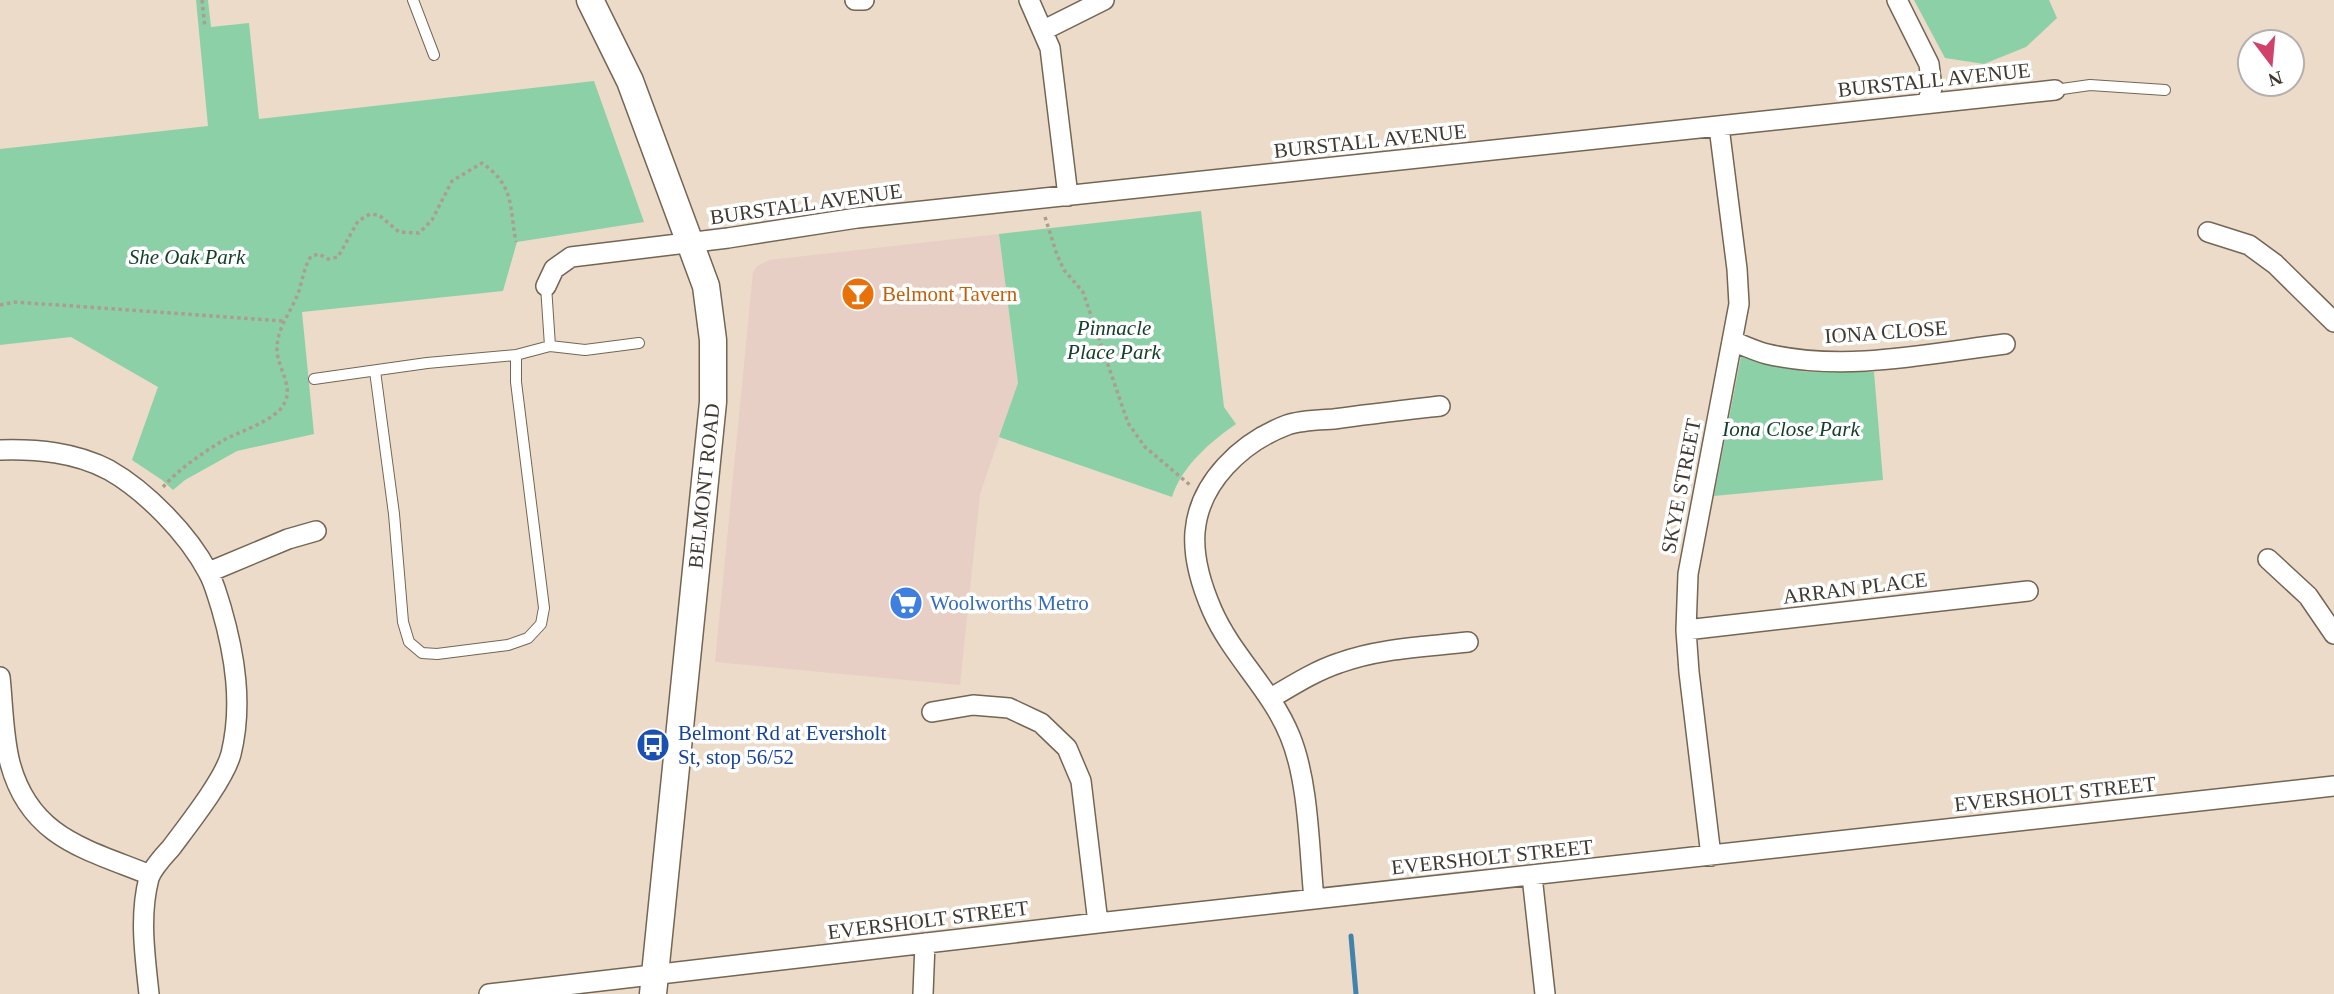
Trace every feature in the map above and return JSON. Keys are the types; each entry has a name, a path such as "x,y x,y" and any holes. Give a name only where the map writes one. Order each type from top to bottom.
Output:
{"main road":[{"name":"BELMONT ROAD","path":"590,0 630,81 691,242 706,286 713,340 713,402 654,984"}],"street":[{"path":"855,0 864,0"},
{"path":"1029,0 1050,48 1068,196"},
{"path":"1044,30 1104,0"},
{"path":"1897,0 1929,64 1933,88 1927,103"},
{"name":"BURSTALL AVENUE","path":"546,286 554,269 571,257 857,218 2054,90"},
{"name":"SKYE STREET","path":"1711,856 1686,630 1688,574 1739,304 1719,127"},
{"path":"2208,232 2249,245 2275,264 2334,322"},
{"name":"IONA CLOSE","path":"1732,341 1766,354 1854,362 2005,344"},
{"path":"1314,898 1301,771 1290,737 1271,698 1233,647 1212,610 1198,567 1195,534 1199,508 1215,477 1237,455 1262,436 1290,424 1440,406"},
{"path":"0,450 34,449 72,456 107,469 136,488 187,541 209,572 227,630 236,682 237,724 230,758 207,798 150,875 143,929 149,994"},
{"path":"209,572 288,539 316,531"},
{"path":"2268,559 2308,596 2334,634"},
{"name":"ARRAN PLACE","path":"1686,630 2028,591"},
{"path":"1271,698 1313,673 1340,662 1373,653 1468,642"},
{"path":"0,677 9,760 20,795 43,824 76,845 150,875"},
{"path":"932,712 973,705 1009,708 1041,723 1067,748 1081,781 1098,923"},
{"name":"EVERSHOLT STREET","path":"488,994 654,984 925,943 2334,786"},
{"path":"1532,876 1545,994"},
{"path":"923,994 925,943"}],"lane":[{"path":"413,0 434,55"},
{"path":"2054,90 2090,85 2165,90"},
{"path":"546,286 550,346"},
{"path":"314,379 427,363 516,355 550,346 585,350 639,343"},
{"path":"375,371 394,514 403,622 409,642 422,653 461,651 508,645 528,638 541,624 544,608 520,420 516,355"}],"path":[{"path":"202,0 205,28"},
{"path":"151,502 184,467 221,442 277,413 285,404 288,392 277,351 279,332 299,290 302,271 311,256 319,254 328,259 338,257 358,221 370,214 379,215 399,232 419,233 432,220 452,181 482,163 497,174 508,190 516,242"},
{"path":"1045,217 1064,270 1083,292 1128,423 1145,447 1205,497"},
{"path":"0,305 15,302 284,321"}],"shaded area":[{"path":"999,234 1018,383 980,494 960,685 715,662 753,272 757,266 769,260"}],"green space":[{"name":"She Oak Park","path":"196,0 208,0 211,27 249,23 259,119 594,81 644,222 517,242 503,291 302,312 314,434 237,451 185,480 173,490 132,460 158,387 71,337 0,345 0,149 208,126"},
{"path":"1914,0 2049,0 2057,18 2026,47 1984,64 1945,58"},
{"name":"Pinnacle Place Park","path":"1201,211 1224,407 1236,424 1216,439 1190,465 1172,497 999,437 1018,383 999,234"},
{"name":"Iona Close Park","path":"1741,356 1807,372 1874,372 1883,480 1714,496"}],"waterway":[{"path":"1351,936 1356,994"}],"place":[{"name":"Belmont Tavern","path":"858,294"},
{"name":"Woolworths Metro","path":"906,603"},
{"name":"Belmont Rd at Eversholt St, stop 56/52","path":"653,745"}]}
